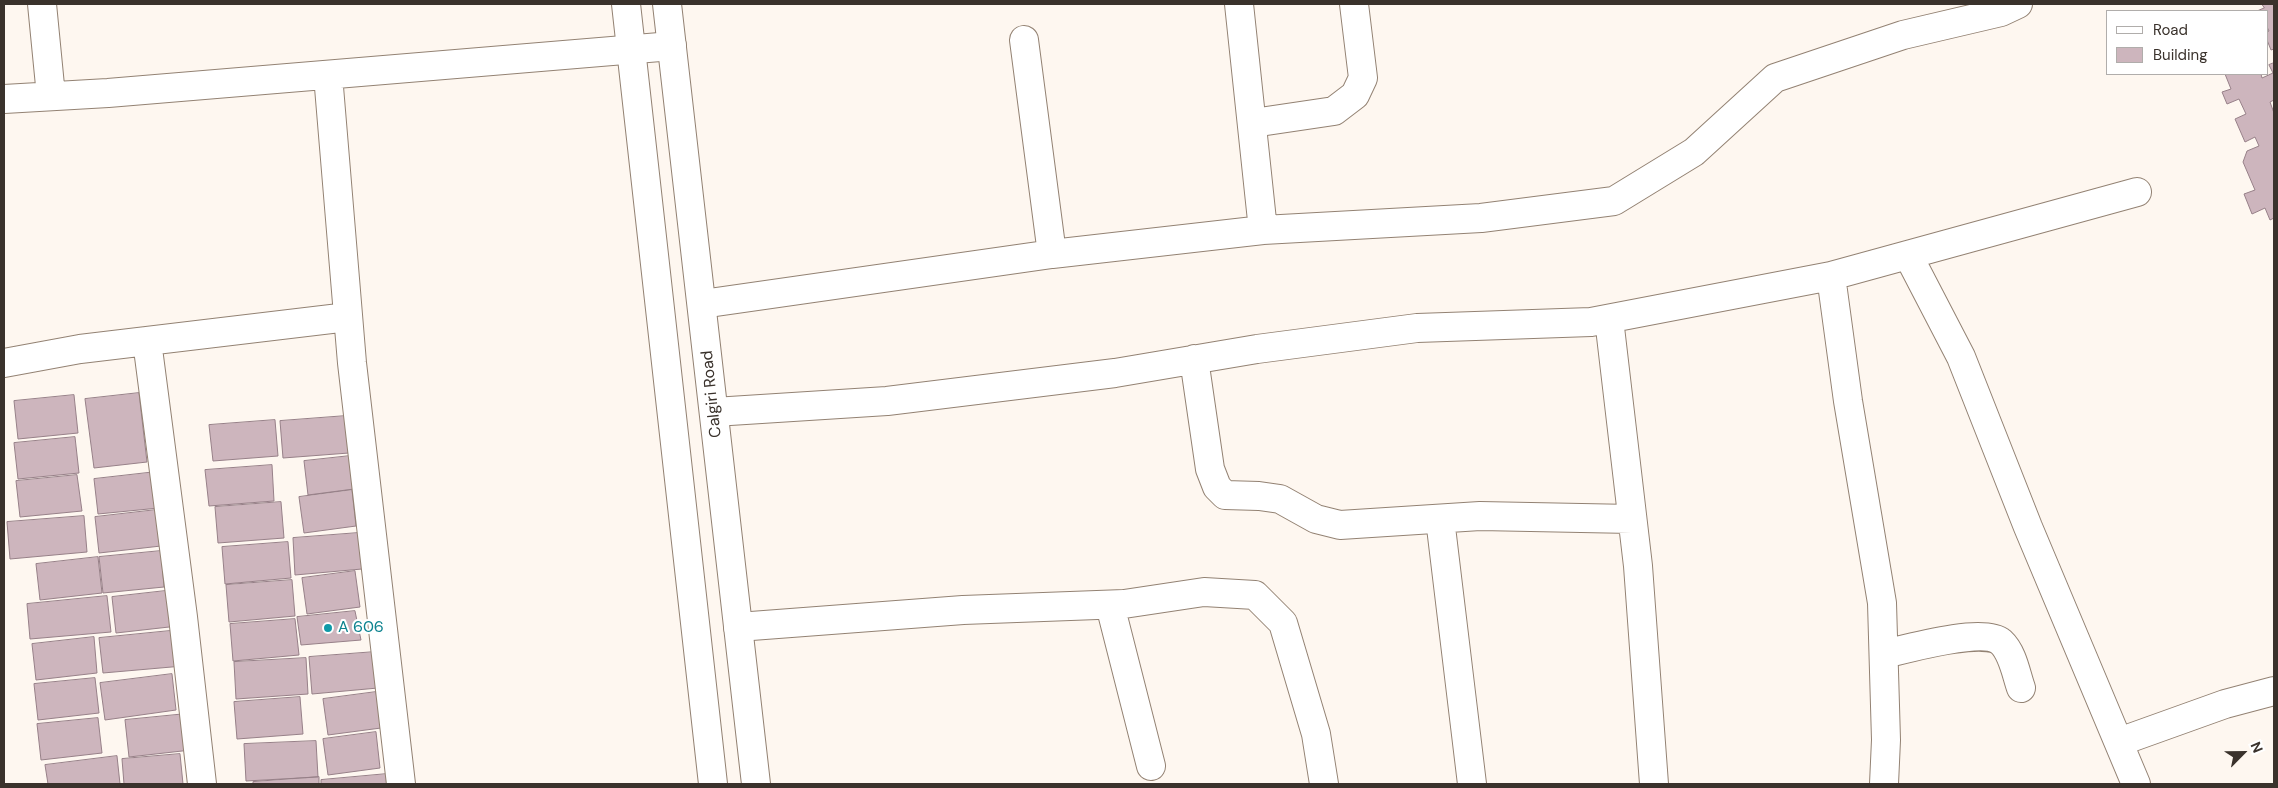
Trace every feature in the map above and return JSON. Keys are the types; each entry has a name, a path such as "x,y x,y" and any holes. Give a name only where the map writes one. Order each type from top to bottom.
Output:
{"street":[{"path":"42,4 51,96"},
{"path":"626,4 713,784"},
{"name":"Calgiri Road","path":"667,4 756,784"},
{"path":"1238,4 1253,123 1263,230"},
{"path":"1253,123 1334,111 1355,95 1363,78 1354,4"},
{"path":"702,304 1052,254 1263,230 1481,218 1614,201 1694,152 1775,78 1903,35 2001,12 2018,4"},
{"path":"1024,40 1052,254"},
{"path":"4,99 118,92 672,46"},
{"path":"328,75 352,363 401,784"},
{"path":"714,412 887,400 1114,373 1257,348 1417,328 1591,322 1831,276 2137,192"},
{"path":"1908,255 1960,356 2028,527 2136,784"},
{"path":"1831,276 1848,401 1882,603 1886,740 1884,784"},
{"path":"4,363 80,349 348,317"},
{"path":"1609,319 1638,566 1654,784"},
{"path":"147,341 183,617 202,784"},
{"path":"1194,359 1210,469 1217,487 1225,495 1259,496 1280,500 1316,519 1340,525 1480,516 1632,519"},
{"path":"1440,519 1472,784"},
{"path":"738,627 963,610 1124,604 1204,592 1254,595 1283,624 1316,734 1324,784"},
{"path":"1110,605 1151,766"},
{"path":"1884,654 1962,638 1982,636 2001,641 2010,656 2021,688"},
{"path":"2119,742 2225,704 2274,691"}],"building":[{"path":"2262,4 2274,4 2274,49 2271,50 2268,42 2268,10 2259,10 2264,8"},
{"path":"2274,63 2274,100 2270,102 2274,113 2274,218 2270,220 2265,208 2252,214 2244,194 2255,190 2243,162 2247,151 2259,146 2255,137 2245,142 2235,119 2246,114 2239,99 2227,104 2222,92 2231,89 2225,75 2261,75 2262,78 2273,73 2269,65"},
{"path":"139,393 147,462 94,468 85,399"},
{"path":"74,395 78,433 18,439 14,401"},
{"path":"346,416 349,453 283,458 280,421"},
{"path":"275,420 278,456 213,461 209,425"},
{"path":"75,437 79,473 18,479 14,443"},
{"path":"350,456 354,489 308,495 304,461"},
{"path":"272,465 274,501 209,506 205,470"},
{"path":"156,472 159,508 98,514 94,479"},
{"path":"77,475 82,511 20,517 16,481"},
{"path":"352,490 356,526 304,533 299,497"},
{"path":"281,502 284,538 218,543 215,507"},
{"path":"156,510 161,546 99,553 95,517"},
{"path":"84,516 87,552 10,559 7,522"},
{"path":"358,533 362,569 295,575 293,538"},
{"path":"288,542 291,578 225,584 222,547"},
{"path":"161,551 164,587 103,593 99,557"},
{"path":"98,557 102,593 40,600 36,564"},
{"path":"355,571 360,607 307,614 302,578"},
{"path":"292,580 295,616 229,622 226,585"},
{"path":"174,590 178,626 116,633 112,597"},
{"path":"107,596 111,632 30,639 27,604"},
{"name":"A 606","path":"355,611 361,640 301,645 297,617"},
{"path":"295,619 299,655 233,661 230,624"},
{"path":"180,630 183,666 103,673 99,638"},
{"path":"94,637 97,673 36,680 32,644"},
{"path":"375,652 378,688 312,694 309,657"},
{"path":"306,658 308,694 236,699 234,662"},
{"path":"172,674 176,710 105,720 100,683"},
{"path":"95,678 99,713 38,720 34,684"},
{"path":"376,692 381,728 328,735 323,699"},
{"path":"300,697 303,734 237,739 234,702"},
{"path":"186,714 191,750 129,757 125,720"},
{"path":"98,718 102,753 41,760 37,724"},
{"path":"376,732 380,768 328,775 323,739"},
{"path":"316,741 318,777 246,781 244,744"},
{"path":"180,754 183,784 124,784 122,759"},
{"path":"117,756 120,784 48,784 45,765"},
{"path":"387,774 388,784 321,784 321,780"},
{"path":"319,777 319,784 253,784 253,782"}],"place":[{"name":"A 606","path":"328,628"}]}
